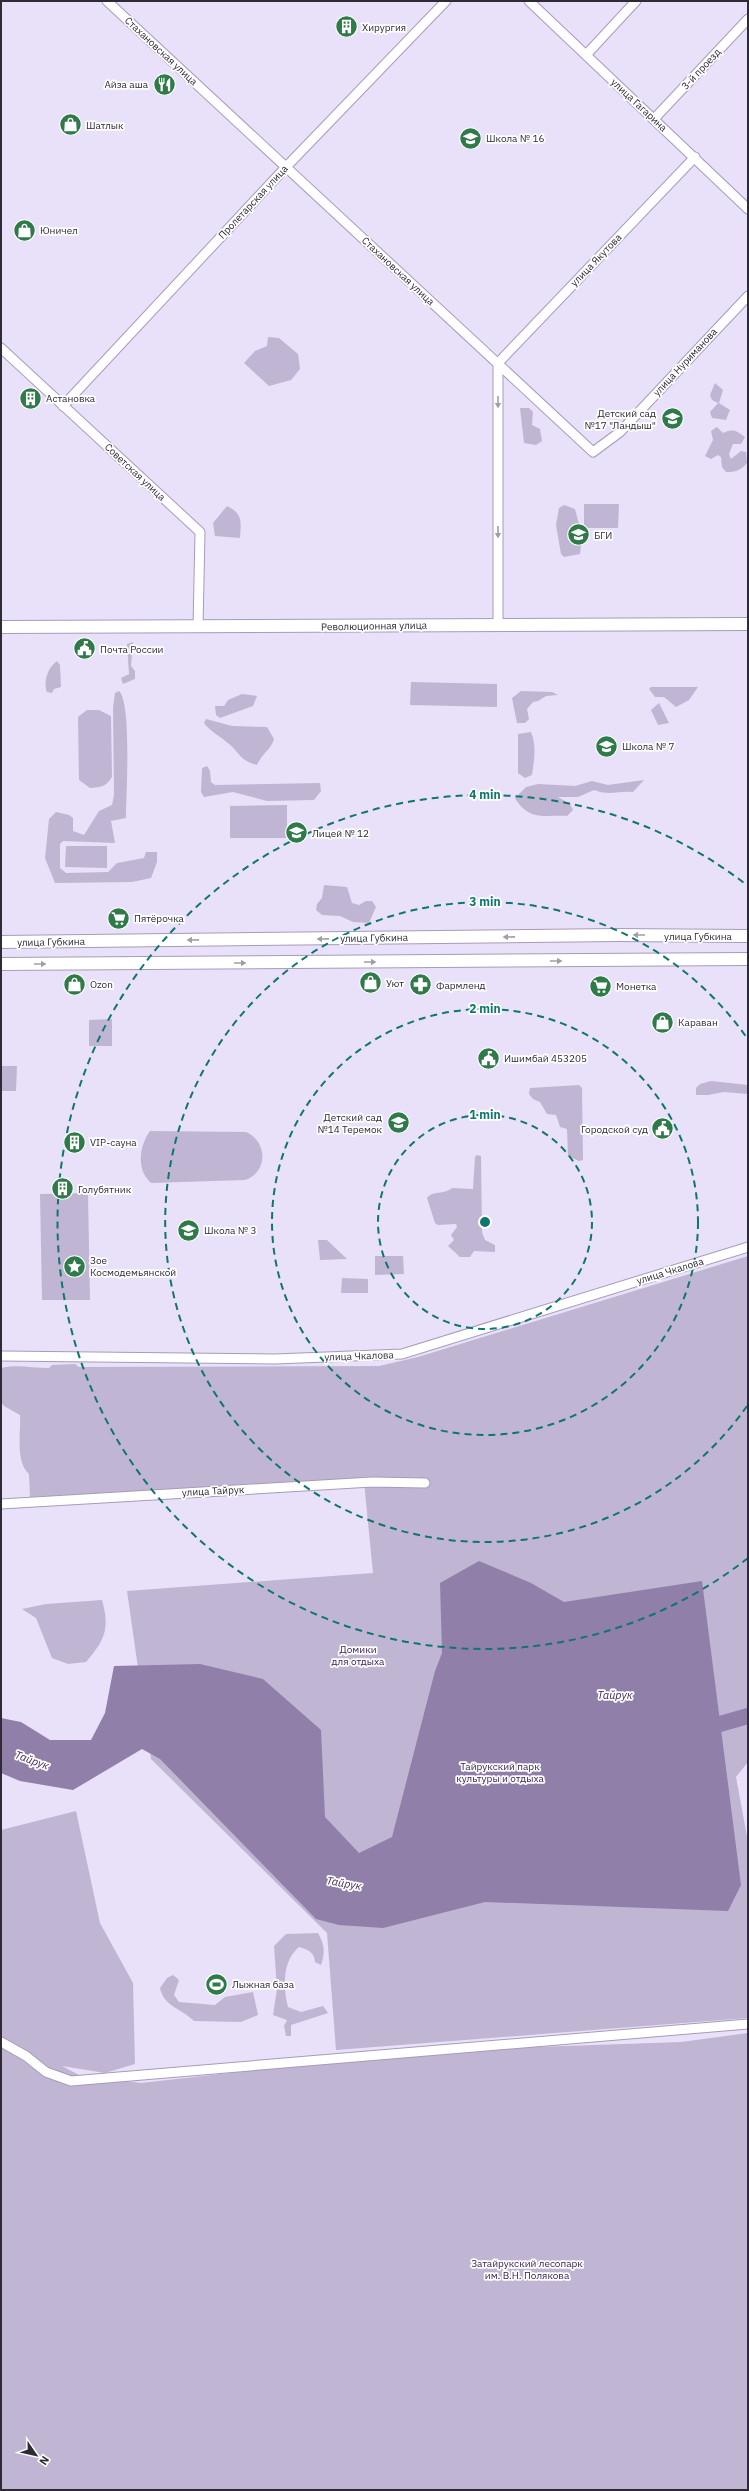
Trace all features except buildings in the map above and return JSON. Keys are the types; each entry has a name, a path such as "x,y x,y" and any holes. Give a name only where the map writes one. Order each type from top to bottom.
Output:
{"main road":[{"name":"Революционная улица","path":"1,627 748,624"},
{"name":"улица Губкина","path":"1,942 616,935 748,936"},
{"path":"1,964 748,959"}],"street":[{"name":"Стахановская улица","path":"107,1 498,364"},
{"name":"Пролетарская улица","path":"63,406 286,167 446,1"},
{"name":"улица Гагарина","path":"529,1 695,157 748,209"},
{"path":"586,55 636,1"},
{"name":"3-й проезд","path":"654,119 748,19"},
{"name":"улица Якутова","path":"498,364 695,157"},
{"name":"улица Нуриманова","path":"498,364 593,452 620,432 748,296"},
{"name":"Советская улица","path":"1,348 200,532 198,627"},
{"path":"498,364 498,625"},
{"name":"улица Чкалова","path":"1,1356 275,1359 402,1354 748,1247"},
{"name":"улица Тайрук","path":"1,1504 372,1482 425,1483"},
{"path":"1,2042 26,2056 46,2072 71,2081 748,2024"}],"green space":[{"path":"268,337 279,338 298,354 300,369 291,380 269,386 244,363 255,351 267,346"},
{"path":"715,383 723,390 719,403 730,410 726,420 712,418 710,412 718,403 712,400 710,395"},
{"path":"520,408 529,408 533,412 532,425 540,429 542,441 536,445 524,443"},
{"path":"717,427 723,433 735,431 745,437 741,444 733,444 729,454 731,459 741,451 746,452 747,463 742,468 735,471 726,472 722,467 721,457 718,455 711,459 705,456 713,440 711,431"},
{"path":"584,504 619,504 618,528 584,528"},
{"path":"564,505 575,509 582,536 580,554 564,557 561,554 556,525 559,508"},
{"path":"227,506 236,512 240,519 240,538 215,536 213,523"},
{"path":"133,642 131,666 135,671 135,679 123,684 121,678 129,674 127,644"},
{"path":"57,661 60,665 61,687 54,689 52,693 47,692 47,675 51,667"},
{"path":"411,682 497,684 497,707 410,705"},
{"path":"651,687 698,687 689,700 676,707 664,697 655,697 649,689"},
{"path":"119,691 123,699 126,713 127,731 126,818 111,821 115,843 63,841 60,844 60,868 66,873 108,872 117,863 144,858 146,852 157,852 157,862 151,878 132,882 55,883 45,858 49,819 56,812 69,815 73,818 73,831 84,835 99,811 112,805 114,795 113,707 115,693"},
{"path":"521,691 552,692 558,695 546,696 533,702 527,709 529,719 525,723 517,723 512,698"},
{"path":"242,694 257,696 253,706 220,718 216,715 215,706 224,706 228,700"},
{"path":"659,703 669,723 658,725 651,710"},
{"path":"87,710 99,710 111,716 112,777 108,783 103,786 90,788 79,780 78,717"},
{"path":"206,719 232,726 267,727 274,739 273,743 261,757 257,765 251,763 243,759 233,747 210,729 204,723"},
{"path":"531,732 534,748 534,764 532,775 525,778 518,773 518,734"},
{"path":"207,766 210,771 211,782 215,785 320,783 321,791 314,800 267,801 233,792 204,797 201,792 202,768"},
{"path":"644,780 633,792 609,793 594,790 578,797 558,797 570,804 573,810 567,816 543,816 531,814 520,805 515,798 526,787 538,784 575,786 592,781 608,785"},
{"path":"287,805 287,838 230,838 230,806"},
{"path":"66,846 107,846 107,868 65,867"},
{"path":"324,885 347,887 352,903 359,905 366,901 372,901 376,907 369,923 353,922 340,916 322,915 316,910 317,904 322,898"},
{"path":"112,1019 112,1046 89,1046 89,1020"},
{"path":"1,1066 17,1066 16,1091 1,1091"},
{"path":"711,1081 748,1085 748,1094 724,1092 708,1095 696,1095 696,1088 700,1084"},
{"path":"579,1085 582,1088 583,1160 579,1161 568,1156 567,1129 560,1127 556,1115 547,1114 540,1102 533,1099 529,1094 530,1088"},
{"path":"150,1131 246,1132 253,1137 261,1149 261,1164 258,1171 253,1176 245,1180 151,1183 146,1178 141,1165 143,1144"},
{"path":"477,1155 481,1156 482,1232 485,1240 495,1245 495,1252 474,1251 470,1257 460,1257 448,1246 454,1240 451,1235 457,1227 456,1224 438,1225 435,1223 427,1198 432,1194 452,1188 473,1189 475,1157"},
{"path":"88,1193 90,1300 42,1300 40,1194"},
{"path":"318,1240 327,1240 347,1259 320,1260"},
{"path":"375,1256 403,1256 404,1274 375,1275"},
{"name":"Тайрукский парк культуры и отдыха","path":"748,1256 748,1762 736,1777 748,1842 748,2018 336,2050 327,1933 151,1759 127,1591 373,1573 364,1482 30,1497 29,1474 22,1462 20,1454 20,1415 4,1406 1,1402 1,1368 18,1366 49,1368 52,1365 75,1364 79,1367 379,1366 418,1357"},
{"path":"342,1278 368,1279 368,1293 341,1293"},
{"path":"102,1600 106,1619 104,1634 98,1647 86,1662 68,1664 52,1658 36,1618 22,1609 46,1604"},
{"name":"Затайрукский лесопарк им. В.Н. Полякова","path":"76,1811 100,1923 133,1983 135,2064 105,2073 62,2066 79,2075 141,2083 423,2051 681,2042 748,2033 748,2490 1,2490 1,1830"},
{"path":"318,1933 324,1949 321,1965 315,1962 313,1956 306,1949 299,1947 293,1953 289,1960 285,1975 286,2000 288,2007 301,2012 323,2006 328,2013 291,2025 291,2036 286,2036 284,2026 287,2020 273,2015 277,1989 274,1946 286,1934"},
{"path":"173,1975 179,1980 174,1995 179,2002 215,2005 225,1997 253,1992 258,2015 241,2022 194,2021 169,2003 162,1994 160,1988 167,1978"}],"water":[{"name":"Тайрук","path":"479,1561 531,1583 564,1602 702,1581 741,1885 728,1911 485,1902 383,1928 339,1925 316,1919 160,1759 142,1749 73,1790 20,1781 1,1773 1,1718 21,1722 50,1740 91,1740 105,1713 114,1666 200,1664 263,1679 321,1730 325,1817 359,1853 392,1837 435,1671 442,1653 440,1583"}],"waterway":[{"name":"Тайрук","path":"699,1730 748,1716"}],"place":[{"name":"Хирургия","path":"347,27"},
{"name":"Айза аша","path":"164,84"},
{"name":"Шатлык","path":"71,125"},
{"name":"Школа № 16","path":"471,138"},
{"name":"Юничел","path":"24,230"},
{"name":"Астановка","path":"31,398"},
{"name":"Детский сад №17 \"Ландыш\"","path":"672,419"},
{"name":"БГИ","path":"579,535"},
{"name":"Почта России","path":"84,649"},
{"name":"Школа № 7","path":"607,746"},
{"name":"Лицей № 12","path":"296,833"},
{"name":"Пятёрочка","path":"119,918"},
{"name":"Уют","path":"371,983"},
{"name":"Ozon","path":"74,984"},
{"name":"Фармленд","path":"420,985"},
{"name":"Монетка","path":"600,986"},
{"name":"Караван","path":"662,1022"},
{"name":"Ишимбай 453205","path":"489,1058"},
{"name":"Детский сад №14 Теремок","path":"398,1123"},
{"name":"Городской суд","path":"663,1129"},
{"name":"VIP-сауна","path":"74,1142"},
{"name":"Голубятник","path":"62,1189"},
{"name":"Школа № 3","path":"189,1230"},
{"name":"Зое Космодемьянской","path":"74,1266"},
{"name":"Лыжная база","path":"216,1984"}],"park label":[{"name":"Домики для отдыха","path":"358,1654"}]}
